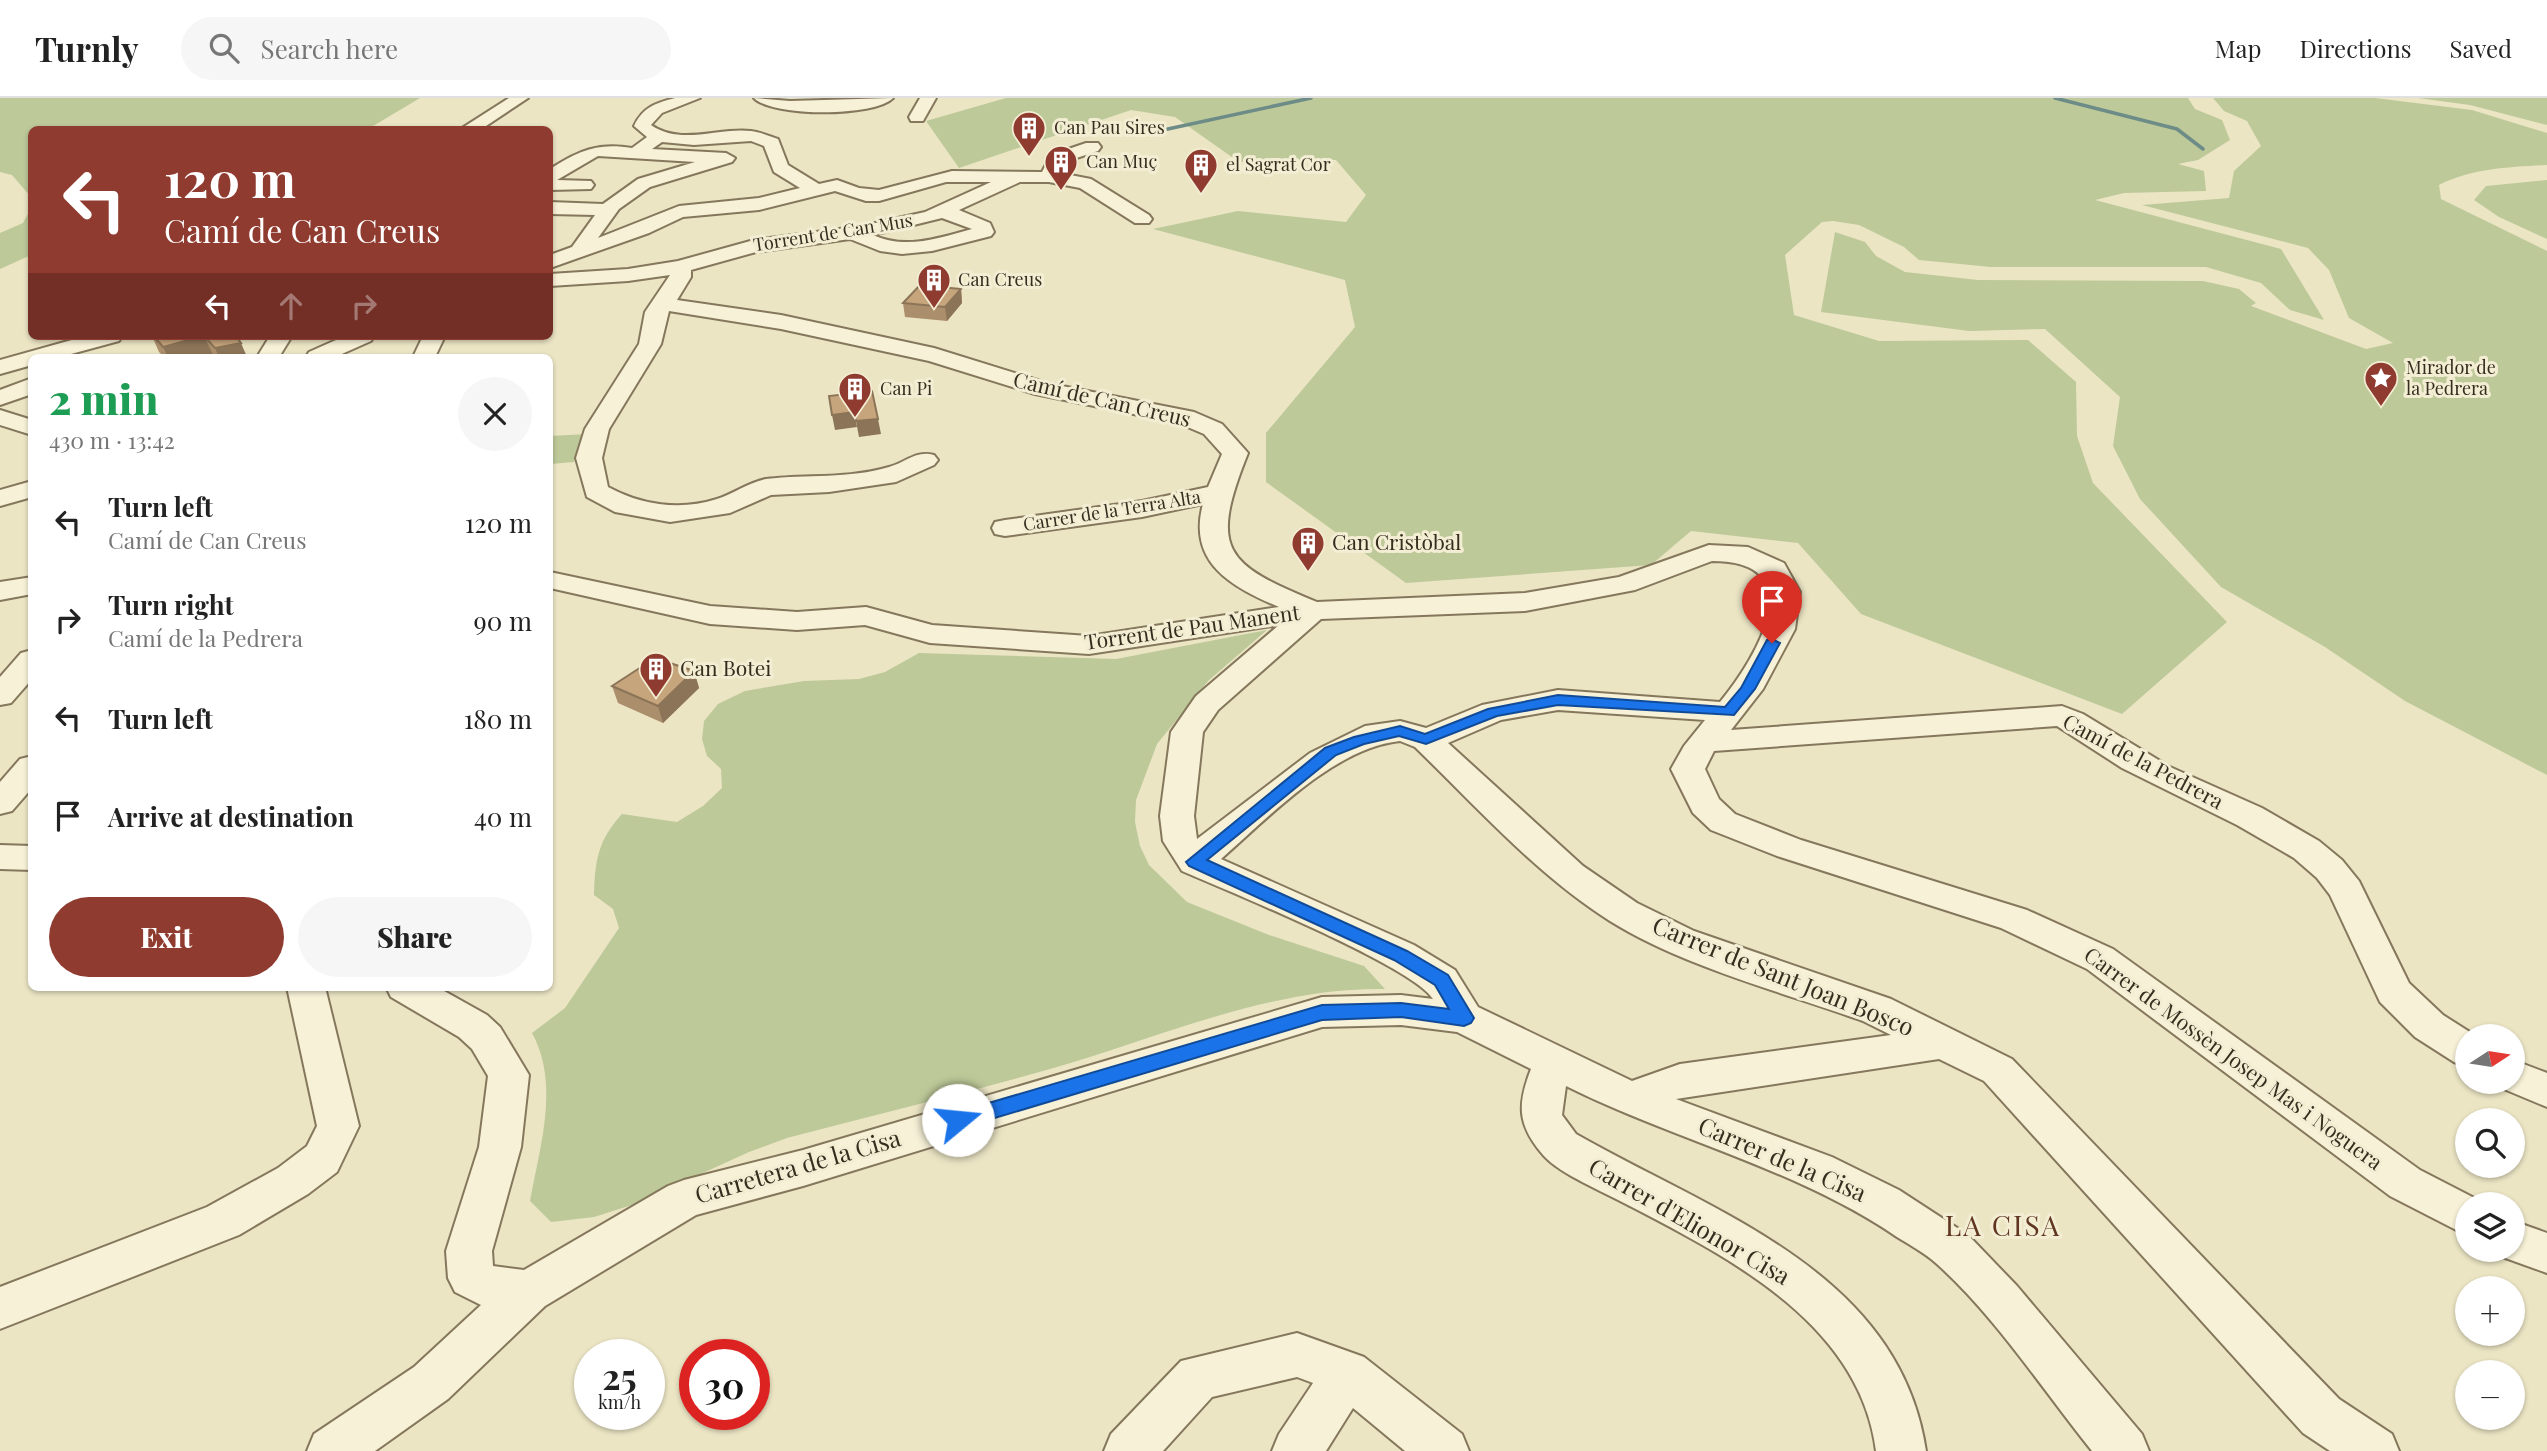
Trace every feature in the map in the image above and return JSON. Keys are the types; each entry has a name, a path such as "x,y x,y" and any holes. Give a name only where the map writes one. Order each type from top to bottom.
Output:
{"street":[{"path":"474,126 520,98"},
{"path":"692,98 653,109 645,116 642,126 658,137 705,139 753,136"},
{"path":"761,104 789,106 841,102 865,105 885,98"},
{"path":"917,117 928,98"},
{"path":"731,119 737,129 772,143 780,168 816,190"},
{"path":"635,154 658,137"},
{"path":"553,181 570,160 603,147 635,154 726,158 644,183 608,209 580,250"},
{"path":"1049,177 1057,159 1092,147"},
{"path":"553,261 642,229 836,185 858,197 895,193 947,177 1017,177"},
{"name":"Torrent de Can Mus","path":"553,280 590,279 698,255 852,233 939,212 1017,177 1049,177 1085,183 1142,219"},
{"path":"553,182 585,185"},
{"path":"553,208 608,209 637,215 662,208 682,221"},
{"path":"852,233 878,246 898,251 984,232 983,227 965,219 939,212"},
{"path":"698,255 656,312 650,344 597,429 589,458 596,491 624,506 670,514 721,507 766,487 829,484 896,474 925,460"},
{"name":"Camí de Can Creus","path":"664,304 792,324 934,355 1043,389 1185,417 1213,429 1235,453 1218,493 1212,543 1226,568 1259,589 1313,611"},
{"path":"47,354 96,340"},
{"path":"103,354 135,340"},
{"path":"324,354 354,340"},
{"path":"0,367 28,359"},
{"path":"0,398 28,387"},
{"path":"0,417 28,427"},
{"path":"0,498 28,490"},
{"name":"Carrer de la Terra Alta","path":"1004,528 1142,509 1218,493"},
{"name":"Torrent de Pau Manent","path":"553,581 710,615 797,621 866,616 930,634 1088,645 1313,611 1525,602 1625,584 1709,553 1738,553 1774,569 1786,592 1780,629 1747,689 1729,712"},
{"path":"0,591 28,586"},
{"path":"1313,611 1208,703 1187,732 1177,816 1180,841 1195,862 1401,955 1441,980 1464,1018"},
{"path":"0,696 28,664"},
{"path":"1195,862 1330,752 1391,731 1410,733 1426,740 1493,712 1558,700 1729,712"},
{"name":"Carrer de Mossèn Josep Mas i Noguera","path":"1729,712 1688,769 1704,805 1723,822 1789,848 2014,919 2100,959 2405,1183 2455,1210"},
{"name":"Camí de la Pedrera","path":"1705,742 2062,716 2079,724 2134,761 2252,820 2324,863 2346,890 2394,992 2429,1026 2455,1043"},
{"name":"Carrer de Sant Joan Bosco","path":"1426,740 1570,874 1624,912 1681,941 1877,1010 1998,1070 2322,1416 2374,1451"},
{"path":"0,803 28,770"},
{"path":"0,857 28,858"},
{"path":"0,1307 223,1221 293,1181 322,1159 338,1126 307,991"},
{"path":"412,991 473,1026 493,1048 509,1075 500,1147 469,1251 471,1278 492,1288 529,1291"},
{"name":"Carretera de la Cisa","path":"332,1451 430,1383 529,1291 684,1199 803,1168 1088,1080 1322,1012 1401,1010 1464,1018 1554,1063"},
{"name":"Carrer de Sant Joan Bosco","path":"1630,1099 1680,1080 1944,1043"},
{"name":"Carrer de la Cisa","path":"1554,1063 1630,1099 1817,1170 1883,1203 1922,1227 1952,1249 2001,1301 2124,1451"},
{"name":"Carrer d'Elionor Cisa","path":"1554,1063 1539,1103 1542,1123 1561,1146 1736,1243 1789,1277 1836,1318 1879,1380 1900,1437 1901,1451"},
{"path":"2525,1081 2547,1091"},
{"path":"2525,1246 2547,1254"},
{"path":"1129,1451 1198,1377 1297,1354 1347,1374 1444,1451"},
{"path":"1297,1451 1347,1374"}],"green space":[{"path":"0,98 420,98 373,126 28,126 28,194 12,175 0,172"},
{"path":"1006,98 2188,98 2195,109 2222,120 2230,140 2198,160 2178,164 2204,171 2206,191 2124,193 2095,200 2281,249 2324,320 2290,310 2261,283 2206,267 1991,267 1919,260 1904,247 1859,225 1833,221 1822,222 1785,255 1794,315 1879,341 2028,340 2076,382 2077,436 2093,483 2227,622 2122,714 1861,614 1798,543 1691,531 1651,565 1406,583 1266,482 1266,433 1355,327 1345,280 1153,229 1238,211 1346,222 1366,195 1336,160 1239,162 1175,117 1131,110 959,168 926,121"},
{"path":"2213,98 2375,98 2472,110 2547,133 2547,165 2478,172 2439,185 2441,199 2547,251 2547,775 2405,701 2325,647 2221,587 2140,499 2113,446 2120,397 2045,329 1969,331 1821,312 1835,232 1865,242 1876,256 1905,272 1978,280 2203,281 2239,289 2256,303 2251,306 2366,349 2393,343 2349,318 2329,270 2308,248 2142,205 2229,198 2234,171 2261,146 2247,121 2224,111"},
{"path":"2418,98 2547,98 2547,125 2470,105"},
{"path":"2547,180 2547,239 2499,217 2474,200 2486,186"},
{"path":"28,214 28,256 0,269 0,233 23,223"},
{"path":"587,434 574,462 553,464 553,436"},
{"path":"1267,630 1209,680 1157,744 1136,800 1135,822 1140,846 1149,865 1187,902 1269,935 1364,966 1385,989 1299,996 1257,1005 1050,1069 787,1138 749,1152 635,1204 594,1217 551,1222 530,1201 542,1137 546,1094 545,1073 532,1033 565,1008 619,928 613,909 594,895 599,851 622,814 677,822 703,806 722,788 721,769 707,756 702,739 704,721 718,704 745,691 804,681 859,679 885,672 919,653 1116,659"}],"building":[{"path":"920,285 961,289 945,307 903,303"},
{"path":"157,340 188,340 163,347"},
{"path":"208,340 239,340 241,343 215,348"},
{"path":"872,391 878,419 856,421 854,412 832,415 829,396"},
{"path":"655,658 694,671 658,706 612,686"}],"waterway":[{"path":"1154,132 1311,98"},
{"path":"2055,98 2177,129 2203,149"}],"place":[{"name":"Can Pau Sires","path":"1029,158"},
{"name":"Can Muç","path":"1061,192"},
{"name":"el Sagrat Cor","path":"1201,195"},
{"name":"Can Creus","path":"934,310"},
{"name":"Mirador de la Pedrera","path":"2381,408"},
{"name":"Can Pi","path":"855,419"},
{"name":"Can Cristòbal","path":"1308,573"},
{"name":"Can Botei","path":"656,699"}],"district":[{"name":"LA CISA","path":"2003,1226"}],"route":[{"path":"958,1120 1322,1012 1401,1010 1464,1018 1441,980 1401,955 1195,862 1330,752 1360,740 1391,731 1410,733 1426,740 1493,712 1530,703 1558,700 1729,712 1747,689 1772,643"}]}
